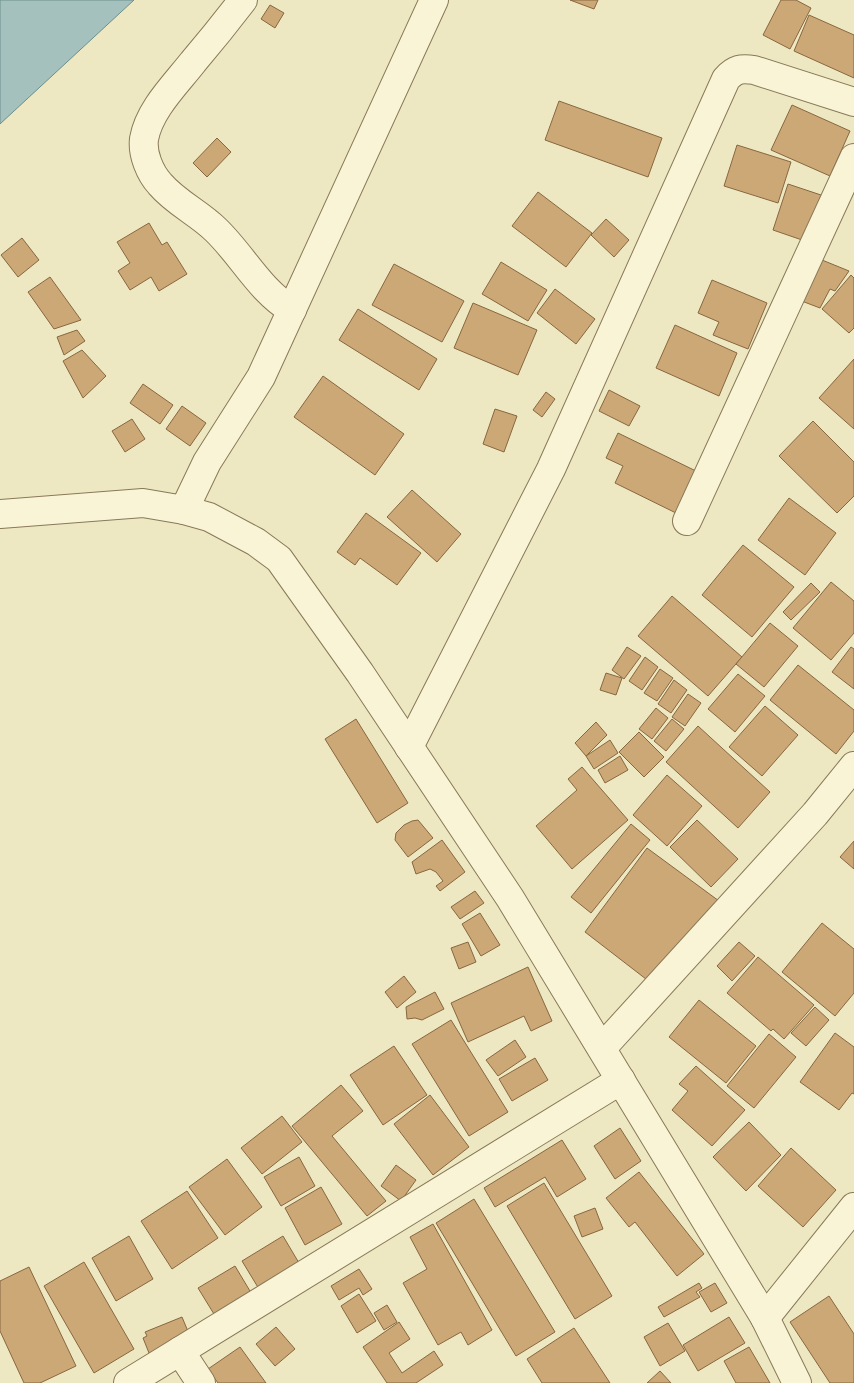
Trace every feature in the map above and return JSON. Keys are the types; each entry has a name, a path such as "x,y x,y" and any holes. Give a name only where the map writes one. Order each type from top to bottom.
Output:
{"street":[{"path":"244,0 166,96 148,123 144,141 145,155 150,169 160,184 226,239 270,293 292,310"},
{"path":"184,510 207,462 261,377 434,0"},
{"path":"410,747 551,469 726,79 733,71 742,68 754,70 854,102"},
{"path":"687,521 854,158"},
{"path":"0,514 143,503 184,510 209,517 256,542 279,559 360,673 510,898 765,1318 797,1383"},
{"path":"602,1048 815,814 854,766"},
{"path":"128,1383 621,1080"},
{"path":"765,1318 854,1207"},
{"path":"180,1351 201,1383"}],"water":[{"path":"0,0 134,0 0,124"}],"building":[{"path":"570,0 598,0 594,9"},
{"path":"781,0 796,0 811,8 790,49 763,35"},
{"path":"270,5 284,13 275,28 261,19"},
{"path":"809,15 854,35 854,78 794,51"},
{"path":"559,101 662,138 648,177 545,140"},
{"path":"792,105 850,131 830,176 771,150"},
{"path":"217,138 231,152 207,177 193,163"},
{"path":"737,145 791,162 778,203 724,186"},
{"path":"788,184 821,195 805,241 773,230"},
{"path":"538,192 592,233 566,267 512,226"},
{"path":"606,219 629,240 614,257 591,235"},
{"path":"149,223 162,245 167,242 187,274 159,291 151,277 130,290 118,271 130,263 117,242"},
{"path":"22,238 39,260 18,277 1,255"},
{"path":"822,260 849,271 835,291 830,289 820,308 799,300"},
{"path":"501,262 547,290 528,321 482,294"},
{"path":"394,264 464,301 442,342 372,305"},
{"path":"851,275 854,278 854,328 849,333 822,309"},
{"path":"50,277 81,320 54,329 28,292"},
{"path":"712,280 767,303 748,349 713,335 719,322 698,313"},
{"path":"555,289 595,319 576,344 537,313"},
{"path":"473,303 537,330 518,375 454,348"},
{"path":"358,309 437,359 419,390 339,340"},
{"path":"675,325 737,353 719,396 656,368"},
{"path":"77,330 85,341 64,355 57,337"},
{"path":"82,350 106,376 83,398 63,361"},
{"path":"854,359 854,429 819,398"},
{"path":"323,376 404,434 375,475 294,417"},
{"path":"143,384 173,405 160,424 130,403"},
{"path":"609,390 640,406 629,426 599,411"},
{"path":"546,392 555,399 542,417 533,410"},
{"path":"182,406 206,423 190,446 166,429"},
{"path":"495,409 517,416 504,452 483,444"},
{"path":"132,419 145,439 125,452 112,431"},
{"path":"813,421 854,462 854,496 837,513 779,456"},
{"path":"618,433 698,472 678,514 615,483 623,466 606,458"},
{"path":"412,490 461,534 437,562 387,517"},
{"path":"789,498 836,533 805,575 758,540"},
{"path":"366,513 421,553 397,585 360,558 355,565 337,552"},
{"path":"743,545 794,587 752,637 702,595"},
{"path":"831,582 854,601 854,633 831,660 793,628"},
{"path":"811,583 820,592 791,620 783,612"},
{"path":"672,596 742,657 708,696 638,636"},
{"path":"770,623 798,646 764,687 736,664"},
{"path":"627,647 641,656 624,679 612,670"},
{"path":"851,647 854,649 854,689 832,672"},
{"path":"645,657 658,667 642,690 629,681"},
{"path":"798,665 854,710 854,731 836,754 770,700"},
{"path":"660,669 673,678 657,701 644,693"},
{"path":"606,673 622,678 616,695 600,690"},
{"path":"738,674 765,696 735,732 708,709"},
{"path":"674,680 687,690 671,713 658,704"},
{"path":"688,694 701,703 685,726 672,717"},
{"path":"765,706 798,735 762,776 729,747"},
{"path":"656,708 668,718 652,739 639,729"},
{"path":"356,719 408,803 377,823 325,739"},
{"path":"672,719 684,729 666,751 654,741"},
{"path":"596,722 607,735 586,756 575,743"},
{"path":"698,726 770,792 738,828 666,762"},
{"path":"639,732 664,757 644,777 619,752"},
{"path":"610,740 618,753 594,769 586,756"},
{"path":"620,756 628,770 605,783 598,770"},
{"path":"582,767 628,820 572,869 536,826 577,790 568,779"},
{"path":"667,775 702,806 667,846 633,815"},
{"path":"418,820 433,838 408,857 395,840 396,833 404,825"},
{"path":"697,820 738,859 711,887 670,847"},
{"path":"631,824 650,840 591,913 571,897"},
{"path":"442,840 465,872 440,891 436,886 443,881 436,872 430,869 416,874 412,862"},
{"path":"854,841 854,869 840,857"},
{"path":"647,848 719,901 655,986 585,932"},
{"path":"475,891 484,903 460,919 451,907"},
{"path":"480,913 500,945 481,956 462,924"},
{"path":"822,923 854,949 854,993 835,1016 782,972"},
{"path":"468,942 476,962 459,969 451,948"},
{"path":"739,942 755,956 732,981 717,966"},
{"path":"758,957 814,1005 784,1039 773,1029 771,1031 727,993"},
{"path":"528,967 552,1021 531,1031 524,1016 468,1042 451,1003"},
{"path":"404,976 416,992 397,1008 385,992"},
{"path":"435,992 444,1009 422,1020 415,1018 407,1019 406,1007"},
{"path":"699,1000 756,1046 726,1083 669,1037"},
{"path":"815,1007 829,1020 806,1046 791,1033"},
{"path":"451,1020 508,1112 469,1136 412,1044"},
{"path":"835,1033 854,1047 854,1094 852,1093 839,1110 800,1082"},
{"path":"769,1034 796,1057 754,1108 727,1086"},
{"path":"515,1040 526,1057 498,1076 486,1060"},
{"path":"394,1046 427,1095 383,1125 350,1075"},
{"path":"535,1058 548,1080 512,1101 499,1079"},
{"path":"696,1066 745,1110 712,1146 672,1110 688,1091 679,1084"},
{"path":"341,1085 363,1111 332,1136 386,1201 367,1216 292,1126"},
{"path":"430,1095 469,1147 433,1175 394,1124"},
{"path":"282,1116 302,1142 262,1174 241,1148"},
{"path":"749,1122 781,1155 746,1191 713,1157"},
{"path":"620,1128 641,1161 615,1179 594,1146"},
{"path":"562,1140 586,1179 557,1197 545,1177 495,1207 484,1188"},
{"path":"791,1148 836,1190 803,1227 758,1186"},
{"path":"299,1157 315,1186 281,1206 264,1177"},
{"path":"227,1159 262,1207 225,1235 189,1187"},
{"path":"396,1165 416,1180 401,1201 381,1186"},
{"path":"639,1172 704,1254 677,1276 635,1222 629,1227 606,1198"},
{"path":"544,1183 612,1296 575,1319 507,1206"},
{"path":"321,1187 342,1224 305,1245 285,1208"},
{"path":"187,1191 218,1238 172,1269 141,1221"},
{"path":"474,1199 555,1332 516,1356 436,1223"},
{"path":"595,1208 603,1229 582,1237 574,1216"},
{"path":"433,1224 492,1330 468,1345 461,1332 438,1345 403,1283 427,1269 410,1237"},
{"path":"129,1236 153,1279 116,1301 92,1258"},
{"path":"283,1236 299,1263 259,1289 242,1261"},
{"path":"84,1262 134,1349 94,1373 44,1286"},
{"path":"235,1266 253,1296 217,1319 198,1288"},
{"path":"29,1267 76,1366 40,1383 24,1383 0,1331 0,1281"},
{"path":"359,1269 372,1289 363,1295 359,1288 339,1300 331,1286"},
{"path":"699,1283 702,1288 696,1292 700,1297 664,1317 658,1307"},
{"path":"715,1283 727,1303 711,1312 699,1292"},
{"path":"359,1294 376,1321 357,1333 341,1306"},
{"path":"829,1296 854,1334 854,1383 830,1383 790,1322"},
{"path":"387,1305 397,1322 384,1330 374,1313"},
{"path":"182,1317 192,1341 151,1358 143,1338 147,1336 145,1332"},
{"path":"729,1317 745,1343 698,1371 683,1345"},
{"path":"399,1322 410,1339 389,1353 402,1373 434,1351 443,1365 416,1383 387,1383 363,1347"},
{"path":"668,1323 685,1351 660,1366 644,1337"},
{"path":"276,1327 295,1349 275,1366 256,1344"},
{"path":"574,1328 610,1383 542,1383 527,1359"},
{"path":"240,1347 266,1383 218,1383 208,1369"},
{"path":"749,1347 770,1383 736,1383 724,1361"},
{"path":"660,1371 671,1383 647,1383"}]}
